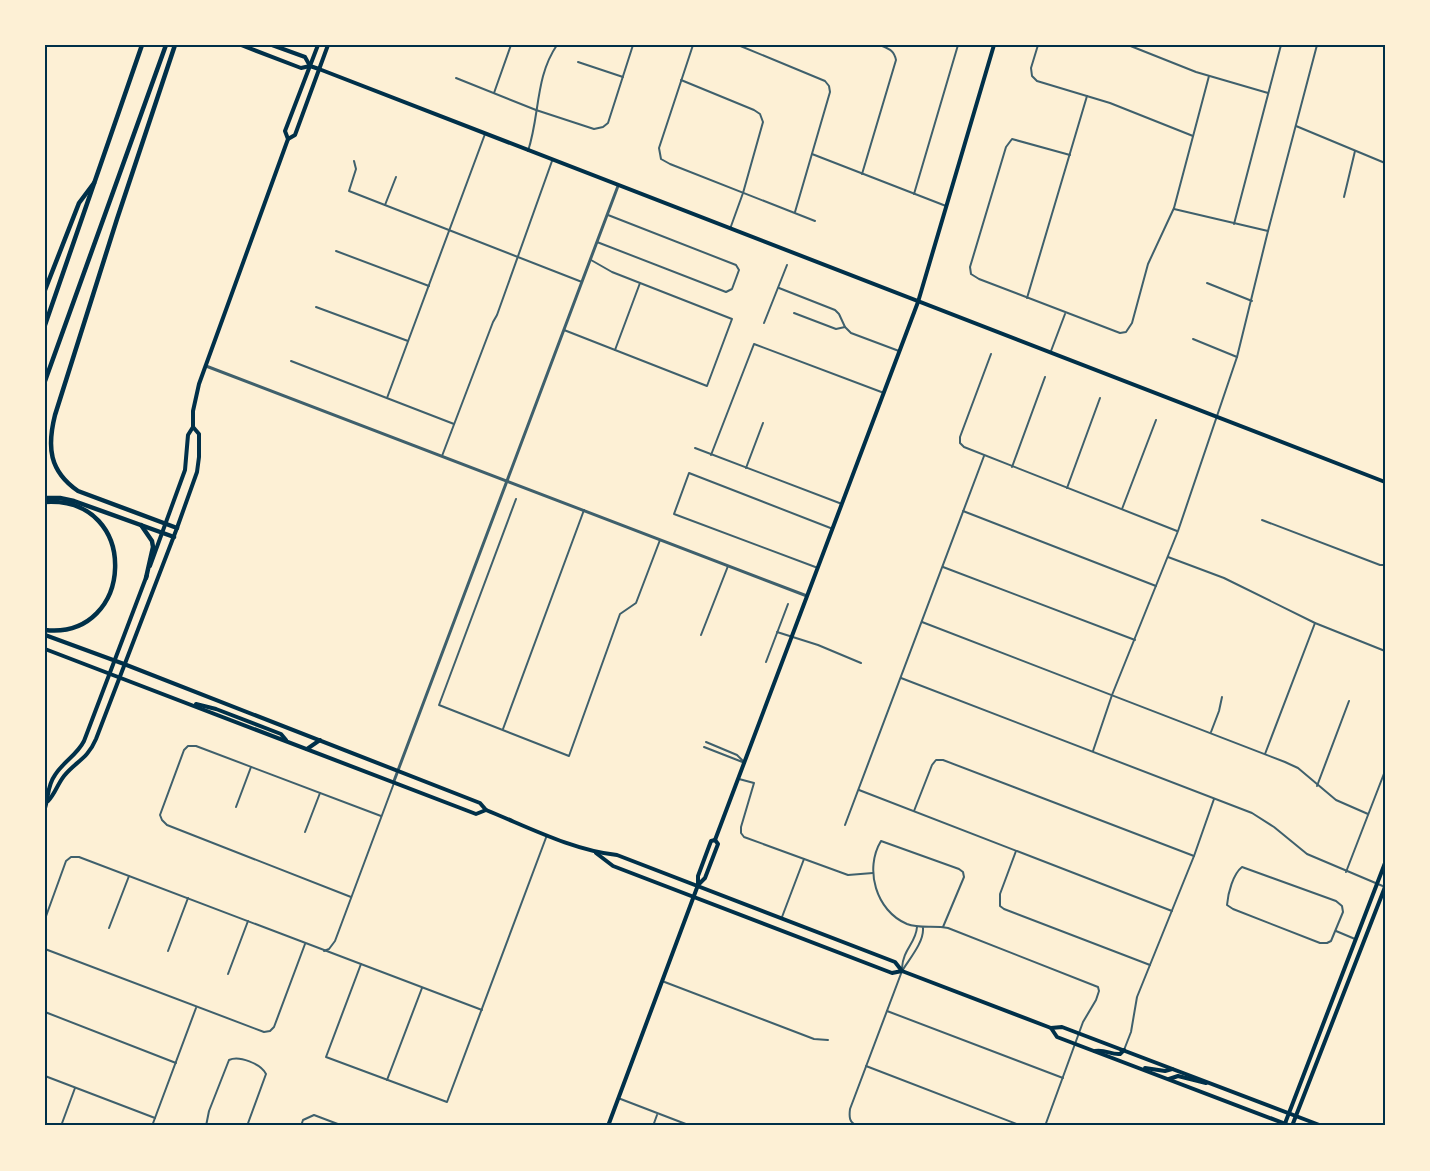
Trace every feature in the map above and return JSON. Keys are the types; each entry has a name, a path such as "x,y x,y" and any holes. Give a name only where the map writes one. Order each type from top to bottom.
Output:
{"highway":[{"path":"45,324 142,45"},
{"path":"45,381 166,45"},
{"path":"175,45 120,208 58,406 50,444 56,468 70,485 87,494 177,528"},
{"path":"45,290 80,203 97,179"},
{"path":"45,500 60,498 74,501 174,537"},
{"path":"45,500 72,505 93,516 102,525 111,541 116,566 111,590 98,611 83,623 71,628 45,630"},
{"path":"141,525 152,541 153,547 146,578"}],"main road":[{"path":"241,45 302,68 310,66 319,69 1385,482"},
{"path":"273,45 305,57 310,66"},
{"path":"288,139 285,131 318,45"},
{"path":"45,808 47,791 54,775 76,754 84,741 146,578 185,470 188,435 193,427 195,398 288,139 295,135 328,45"},
{"path":"608,1126 694,897 714,855 718,844 716,840 918,302 994,45"},
{"path":"47,802 54,795 63,777 91,750 174,537 197,472 199,434 193,427"},
{"path":"45,635 480,803 486,810 547,834 595,852 617,855 830,936 895,962 902,971 1051,1028 1062,1027 1079,1033 1322,1126"},
{"path":"45,649 476,814 486,810"},
{"path":"184,702 216,709 246,720 281,734 288,741"},
{"path":"246,720 249,713"},
{"path":"307,748 320,740"},
{"path":"699,885 698,876 711,841 716,840"},
{"path":"595,852 612,866 892,973 902,971"},
{"path":"1284,1125 1385,863"},
{"path":"1051,1028 1057,1036 1076,1044 1284,1125 1292,1126 1385,887"},
{"path":"826,947 830,936"},
{"path":"1342,975 1350,979"},
{"path":"1094,1051 1104,1049 1120,1054 1124,1050"},
{"path":"1140,1068 1165,1071 1173,1068"},
{"path":"1169,1079 1178,1076 1201,1083 1211,1083"}],"street":[{"path":"494,93 511,45"},
{"path":"528,151 534,133 543,70 557,45"},
{"path":"456,78 536,110 594,129 608,123 633,45"},
{"path":"693,45 659,148 660,156 670,164 815,221"},
{"path":"738,45 825,81 829,86 830,92 794,213"},
{"path":"862,174 896,60 891,49 880,45"},
{"path":"914,194 957,45"},
{"path":"1038,45 1031,68 1032,76 1037,81 1087,96 1193,136"},
{"path":"1128,45 1209,76 1268,93"},
{"path":"1234,224 1281,45"},
{"path":"1093,751 1112,695 1178,531 1237,357 1317,45"},
{"path":"578,62 623,77"},
{"path":"1070,155 1011,139 1006,147 970,267 971,274 1066,313 1120,333 1126,332 1132,323 1148,264 1174,208 1209,76"},
{"path":"681,80 753,110 762,118 762,129 730,229"},
{"path":"1027,298 1087,96"},
{"path":"1296,126 1385,163"},
{"path":"387,398 485,134"},
{"path":"1344,197 1355,150"},
{"path":"812,154 946,206"},
{"path":"354,160 356,169 349,191 582,282"},
{"path":"442,456 519,257 552,160"},
{"path":"385,205 396,177"},
{"path":"324,951 329,949 334,941 351,897 618,186"},
{"path":"1174,208 1268,231"},
{"path":"597,242 726,292 732,289 739,270 736,265 607,214"},
{"path":"336,251 429,286"},
{"path":"564,330 707,386 732,319 612,272 590,260"},
{"path":"764,323 787,266"},
{"path":"615,350 640,283"},
{"path":"1207,283 1252,301"},
{"path":"779,288 835,310 851,333 899,351"},
{"path":"316,307 408,342"},
{"path":"1050,353 1066,313"},
{"path":"794,314 836,329 845,327"},
{"path":"1192,339 1237,357"},
{"path":"711,455 754,344 884,393"},
{"path":"991,354 960,437 960,443 964,447 1178,531"},
{"path":"291,361 454,424"},
{"path":"206,366 807,596"},
{"path":"1012,466 1045,376"},
{"path":"1067,488 1101,398"},
{"path":"1122,509 1156,420"},
{"path":"746,468 763,423"},
{"path":"695,448 842,504"},
{"path":"845,825 984,456"},
{"path":"818,568 674,514 690,473 833,529"},
{"path":"516,499 439,705 569,756 620,614 636,603 660,540"},
{"path":"503,729 584,510"},
{"path":"963,511 1156,586"},
{"path":"1262,520 1385,565"},
{"path":"1167,557 1224,578 1316,623 1385,651"},
{"path":"701,635 728,566"},
{"path":"943,567 1135,640"},
{"path":"766,662 788,604"},
{"path":"922,622 1211,732 1298,768 1336,800 1368,814"},
{"path":"1265,754 1316,623"},
{"path":"777,632 818,645 861,663"},
{"path":"901,678 1252,813 1274,827 1307,854 1385,887"},
{"path":"1211,732 1222,697"},
{"path":"1317,786 1349,701"},
{"path":"706,742 737,755 745,763"},
{"path":"351,897 167,825 160,814 184,750 188,746 195,746 381,816"},
{"path":"704,747 745,763"},
{"path":"914,811 932,765 936,760 943,760 1194,856"},
{"path":"236,807 251,767"},
{"path":"1346,872 1385,771"},
{"path":"739,779 754,783 741,827 744,837 848,875 873,873"},
{"path":"859,790 1172,911"},
{"path":"304,832 320,793"},
{"path":"1124,1050 1131,1032 1137,997 1194,856 1214,798"},
{"path":"361,964 326,1057 447,1102 547,834"},
{"path":"943,927 964,877 963,872 881,841 873,873 878,895 884,906 901,921 917,927 943,927 1098,987 1096,1000 1083,1022 1045,1126"},
{"path":"1016,851 1000,894 1000,906 1150,965"},
{"path":"45,919 66,861 71,857 79,857 482,1010"},
{"path":"782,918 804,859"},
{"path":"1242,867 1336,901 1342,906 1343,912 1336,931 1331,941 1320,943 1233,909 1227,905 1227,897 1238,870 1242,867"},
{"path":"109,928 129,876"},
{"path":"168,951 188,898"},
{"path":"228,974 248,921"},
{"path":"902,971 902,959 917,934 917,927"},
{"path":"858,1126 849,1119 850,1109 902,971 922,940 923,927"},
{"path":"1336,931 1356,939"},
{"path":"45,949 264,1032 274,1027 305,944"},
{"path":"662,981 814,1040 828,1040"},
{"path":"387,1080 422,988"},
{"path":"152,1126 196,1007"},
{"path":"887,1011 1063,1078"},
{"path":"45,1012 176,1063"},
{"path":"206,1126 209,1111 231,1058 260,1066 266,1074 247,1126"},
{"path":"866,1066 1022,1126"},
{"path":"45,1076 155,1118"},
{"path":"61,1126 75,1088"},
{"path":"618,1098 691,1126"},
{"path":"653,1126 658,1113"},
{"path":"301,1126 303,1120 314,1115 343,1126"}]}
